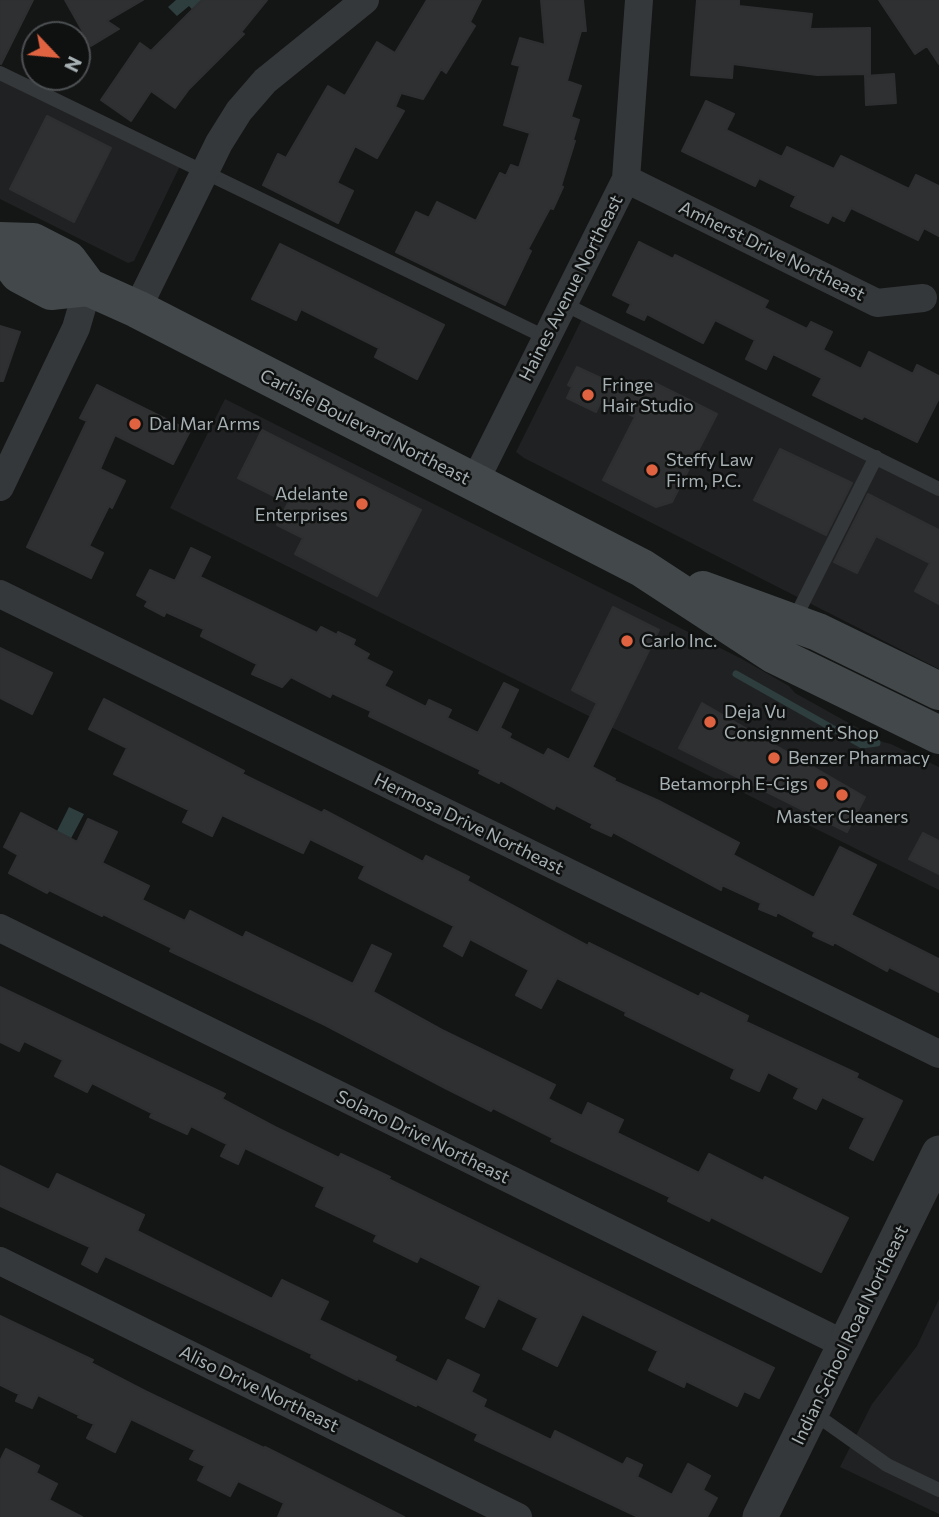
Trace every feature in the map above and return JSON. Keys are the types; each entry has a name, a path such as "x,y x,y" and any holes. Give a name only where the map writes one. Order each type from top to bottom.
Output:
{"main road":[{"name":"Carlisle Boulevard Northeast","path":"0,241 33,242 68,260 88,287"},
{"name":"Carlisle Boulevard Northeast","path":"0,248 19,274 51,290 88,287 137,309 642,568 775,655 939,735"},
{"name":"Carlisle Boulevard Northeast","path":"642,568 818,632 939,691"}],"street":[{"path":"137,309 205,172 239,111 265,81 365,0"},
{"name":"Haines Avenue Northeast","path":"474,483 626,179 639,0"},
{"name":"Amherst Drive Northeast","path":"626,179 877,303 923,298"},
{"path":"0,488 76,328 88,287"},
{"name":"Hermosa Drive Northeast","path":"0,594 939,1054"},
{"name":"Solano Drive Northeast","path":"0,928 846,1345"},
{"name":"Indian School Road Northeast","path":"760,1517 937,1161"},
{"name":"Aliso Drive Northeast","path":"0,1261 518,1517"}],"lane":[{"path":"0,73 547,338"},
{"path":"564,304 939,489"},
{"path":"793,622 876,457"},
{"path":"812,1412 887,1465 939,1490"}],"shaded area":[{"path":"176,0 208,0 196,14 189,6 177,16 168,7"},
{"path":"0,78 21,88 21,91 27,91 180,166 134,261 128,263 0,199"},
{"path":"582,319 939,496 939,669 516,452"},
{"path":"225,399 742,659 789,686 795,693 883,742 939,767 939,890 170,508"},
{"path":"69,807 84,814 68,844 54,837"},
{"path":"939,1299 939,1514 840,1467 872,1404 917,1346"}],"building":[{"path":"0,0 33,0 1,64"},
{"path":"65,0 143,0 107,21 119,29 91,46 91,21 77,21"},
{"path":"202,0 267,0 241,32 244,34 189,89 175,108 151,91 131,121 101,100 140,43 151,51"},
{"path":"427,0 481,0 470,22 475,26 446,73 441,69 423,99 401,93 395,107 404,111 377,158 355,146 337,183 353,191 338,223 263,185 278,154 286,158 328,86 345,96 377,42 395,53"},
{"path":"541,0 583,0 586,31 581,31 567,81 581,86 571,117 579,120 561,186 563,187 553,209 550,208 528,249 531,251 505,305 396,252 416,212 429,218 437,202 476,221 500,173 506,176 511,165 519,168 530,133 504,125 520,66 512,64 520,38 545,45"},
{"path":"697,0 739,0 739,6 812,14 810,29 870,28 870,74 817,75 733,64 732,78 691,75"},
{"path":"879,0 939,0 939,64 927,46 915,54"},
{"path":"894,74 896,103 866,105 865,76"},
{"path":"706,101 734,114 726,130 782,157 787,147 834,169 841,156 909,189 916,175 939,186 939,236 924,228 918,240 851,208 844,221 832,215 828,223 791,206 796,196 759,178 755,186 682,151"},
{"path":"47,116 111,148 74,222 10,189"},
{"path":"639,242 673,259 675,255 768,301 764,308 807,329 811,322 832,332 823,350 861,369 869,352 913,374 917,365 939,376 939,398 917,442 813,395 822,378 773,354 766,369 746,359 755,340 715,320 703,343 647,314 644,320 627,312 631,304 613,295"},
{"path":"280,244 444,325 417,379 375,357 379,348 301,309 296,320 252,299"},
{"path":"0,326 20,332 3,381 0,381"},
{"path":"577,367 644,398 653,382 717,414 672,502 656,507 603,480 635,417 601,401 596,412 567,398 572,387 568,385"},
{"path":"97,385 190,431 173,464 115,435 100,469 125,481 89,546 103,553 91,578 27,547 87,421 80,418"},
{"path":"262,430 421,510 377,596 295,554 303,538 277,525 288,503 238,478"},
{"path":"780,449 852,483 826,535 754,500"},
{"path":"868,494 939,530 939,604 915,591 930,563 876,536 857,573 834,562"},
{"path":"191,548 210,557 200,577 317,633 321,627 355,640 353,645 369,654 366,659 392,672 384,686 426,707 429,700 451,710 447,718 478,733 504,683 518,690 500,728 511,734 509,738 544,756 548,749 569,760 597,703 572,690 613,607 659,630 592,767 615,779 614,781 739,843 733,855 814,898 840,847 876,865 851,915 939,959 939,992 889,967 887,971 834,942 833,945 813,936 815,932 777,912 776,916 759,909 761,903 722,885 721,890 613,832 611,836 556,805 554,809 500,780 499,783 479,773 481,770 369,716 371,711 332,693 330,697 291,677 282,687 252,674 257,664 201,636 204,629 166,612 164,616 145,606 148,601 137,595 150,570 175,581"},
{"path":"0,648 52,673 32,714 0,698"},
{"path":"104,699 244,771 242,774 322,813 324,810 423,862 426,856 469,877 467,881 588,946 589,943 699,997 701,993 748,1016 746,1022 858,1074 856,1078 902,1101 873,1160 850,1148 865,1118 822,1097 816,1109 794,1098 799,1088 768,1072 759,1091 731,1078 735,1069 557,978 541,1008 516,995 529,970 470,939 462,956 444,946 454,926 359,878 365,866 310,839 303,853 222,815 212,836 183,822 189,810 114,774 127,748 89,729"},
{"path":"702,703 865,797 847,832 679,748"},
{"path":"21,813 77,842 88,819 117,832 102,863 149,886 142,900 185,921 190,911 243,938 246,932 353,984 372,945 391,954 373,992 442,1030 555,1085 548,1099 582,1116 588,1103 623,1120 617,1133 699,1173 709,1154 763,1181 765,1177 848,1218 821,1272 711,1217 709,1221 668,1201 670,1197 551,1141 553,1138 493,1108 491,1111 325,1025 170,951 172,948 103,914 102,916 49,890 47,893 9,873 18,855 4,847"},
{"path":"923,833 939,841 939,874 909,859"},
{"path":"0,987 225,1094 222,1099 275,1127 339,1158 341,1154 390,1177 388,1179 774,1368 759,1398 744,1391 737,1406 686,1381 684,1387 649,1370 658,1351 582,1314 557,1366 523,1349 538,1318 498,1298 484,1327 466,1318 481,1286 420,1256 417,1262 374,1241 377,1235 316,1206 325,1187 245,1148 238,1164 221,1156 227,1144 191,1126 187,1134 150,1117 152,1113 92,1083 87,1092 55,1076 63,1060 24,1041 19,1051 0,1042"},
{"path":"0,1166 49,1190 57,1174 144,1215 137,1231 272,1299 282,1280 328,1302 319,1320 396,1357 394,1361 437,1382 448,1360 479,1375 471,1392 486,1400 483,1407 551,1440 555,1431 623,1465 627,1458 642,1465 637,1477 672,1495 688,1464 710,1476 703,1490 717,1498 707,1517 638,1517 475,1440 478,1434 417,1404 416,1406 358,1378 357,1380 311,1357 312,1354 105,1256 97,1272 82,1264 90,1247 0,1206"},
{"path":"0,1316 93,1360 91,1363 145,1391 265,1447 404,1517 278,1517 284,1503 238,1481 230,1496 198,1480 205,1466 190,1459 195,1450 131,1419 115,1452 87,1438 94,1424 78,1417 79,1415 38,1395 32,1408 16,1401 19,1394 0,1385"},
{"path":"6,1449 39,1466 36,1473 57,1484 49,1500 82,1517 0,1517 0,1461"}],"waterway":[{"path":"736,674 862,745 877,743"}],"place":[{"name":"Fringe Hair Studio","path":"588,395"},
{"name":"Dal Mar Arms","path":"135,424"},
{"name":"Steffy Law Firm, P.C.","path":"652,470"},
{"name":"Adelante Enterprises","path":"362,504"},
{"name":"Carlo Inc.","path":"627,641"},
{"name":"Deja Vu Consignment Shop","path":"710,722"},
{"name":"Benzer Pharmacy","path":"774,758"},
{"name":"Betamorph E-Cigs","path":"822,784"},
{"name":"Master Cleaners","path":"842,795"}]}
